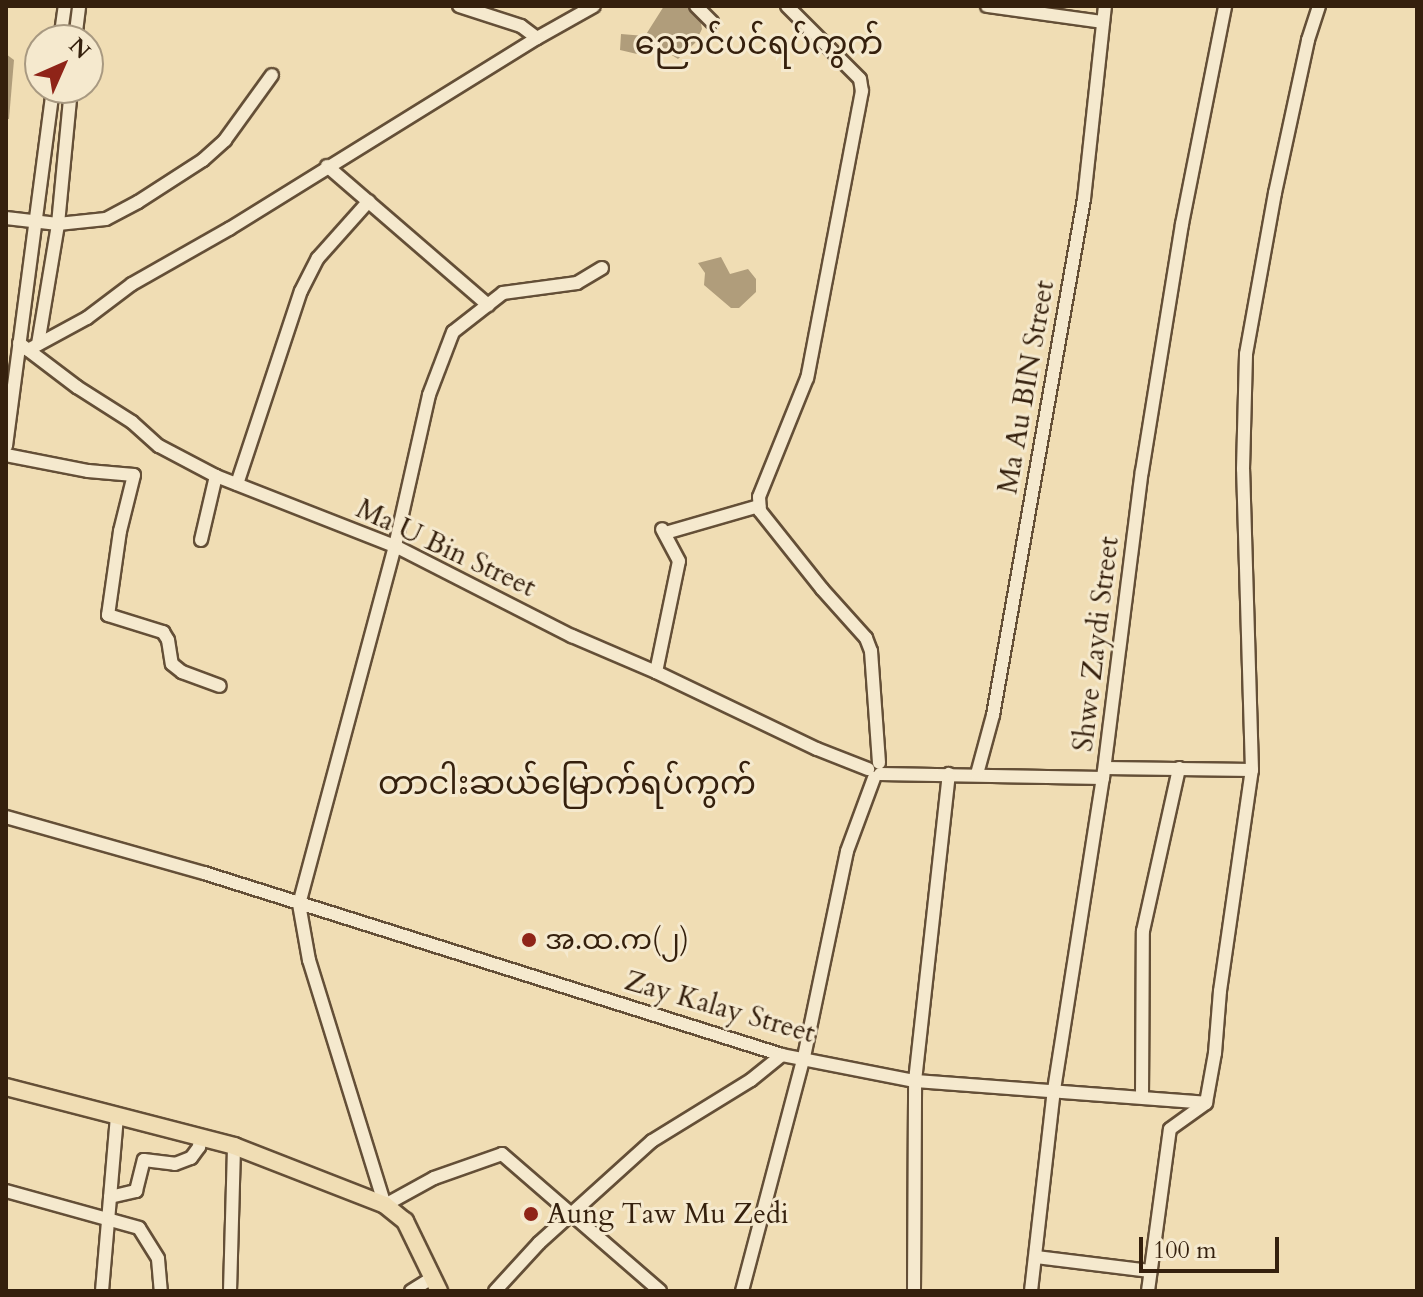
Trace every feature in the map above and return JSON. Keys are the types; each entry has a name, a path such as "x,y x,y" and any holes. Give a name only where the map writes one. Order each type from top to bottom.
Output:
{"main road":[{"path":"6,1087 234,1146 385,1205 405,1221 436,1284"}],"street":[{"path":"459,6 521,26 537,38"},
{"path":"6,355 26,346 594,6"},
{"path":"696,6 712,22"},
{"path":"742,1291 804,1057 847,851 875,771 871,651 866,638 790,551 759,506 759,497 807,378 862,91 860,79 787,6"},
{"path":"987,6 1103,22"},
{"name":"Ma Au BIN Street","path":"977,774 993,715 1084,199 1105,6"},
{"name":"Shwe Zaydi Street","path":"1031,1291 1054,1090 1104,773 1142,471 1182,224 1225,6"},
{"path":"1148,1291 1170,1129 1206,1103 1252,770 1243,469 1246,354 1275,193 1308,40 1319,6"},
{"path":"6,218 58,224 106,219 184,174 225,140 272,75"},
{"path":"26,346 51,104"},
{"path":"6,446 26,346 58,224 69,104"},
{"path":"327,166 488,305"},
{"path":"237,484 301,291 318,258 369,201"},
{"path":"602,268 577,283 503,293 453,332 429,395 395,546 299,904 309,960 385,1205 434,1178 502,1154 575,1214 660,1291"},
{"name":"Ma U Bin Street","path":"26,346 77,387 132,422 159,446 216,476 395,546 572,636 656,672 817,749 875,771 977,774 1104,773 1179,768 1252,770"},
{"path":"6,455 88,471 134,475 120,531 108,615 163,632 168,640 172,664 182,672 220,686"},
{"path":"201,540 216,476"},
{"path":"656,672 679,561 663,531 759,506"},
{"path":"1142,1097 1143,931 1179,768"},
{"path":"914,1291 915,1081 949,774"},
{"name":"Zay Kalay Street","path":"6,817 299,904 782,1055 915,1081 1206,1103"},
{"path":"495,1291 539,1243 575,1214 652,1141 751,1080 782,1055"},
{"path":"102,1291 117,1116"},
{"path":"110,1197 136,1191 144,1160 175,1164 191,1158 200,1137"},
{"path":"230,1291 234,1146"},
{"path":"6,1191 139,1228 152,1244 158,1259 161,1291"},
{"path":"1036,1257 1150,1271"},
{"path":"411,1291 436,1284"}],"shaded area":[{"path":"664,6 691,6 700,18 702,29 695,43 678,59 664,50 652,49 637,54 620,50 621,34 645,36"},
{"path":"6,54 14,60 9,119 6,119"},
{"path":"721,257 730,274 748,269 756,279 756,292 739,308 731,308 704,285 705,273 698,263"}],"place":[{"name":"အ.ထ.က(၂)","path":"529,940"},
{"name":"Aung Taw Mu Zedi","path":"531,1214"}],"district":[{"name":"ညောင်ပင်ရပ်ကွက်","path":"759,44"},
{"name":"တာငါးဆယ်မြောက်ရပ်ကွက်","path":"567,784"}]}
